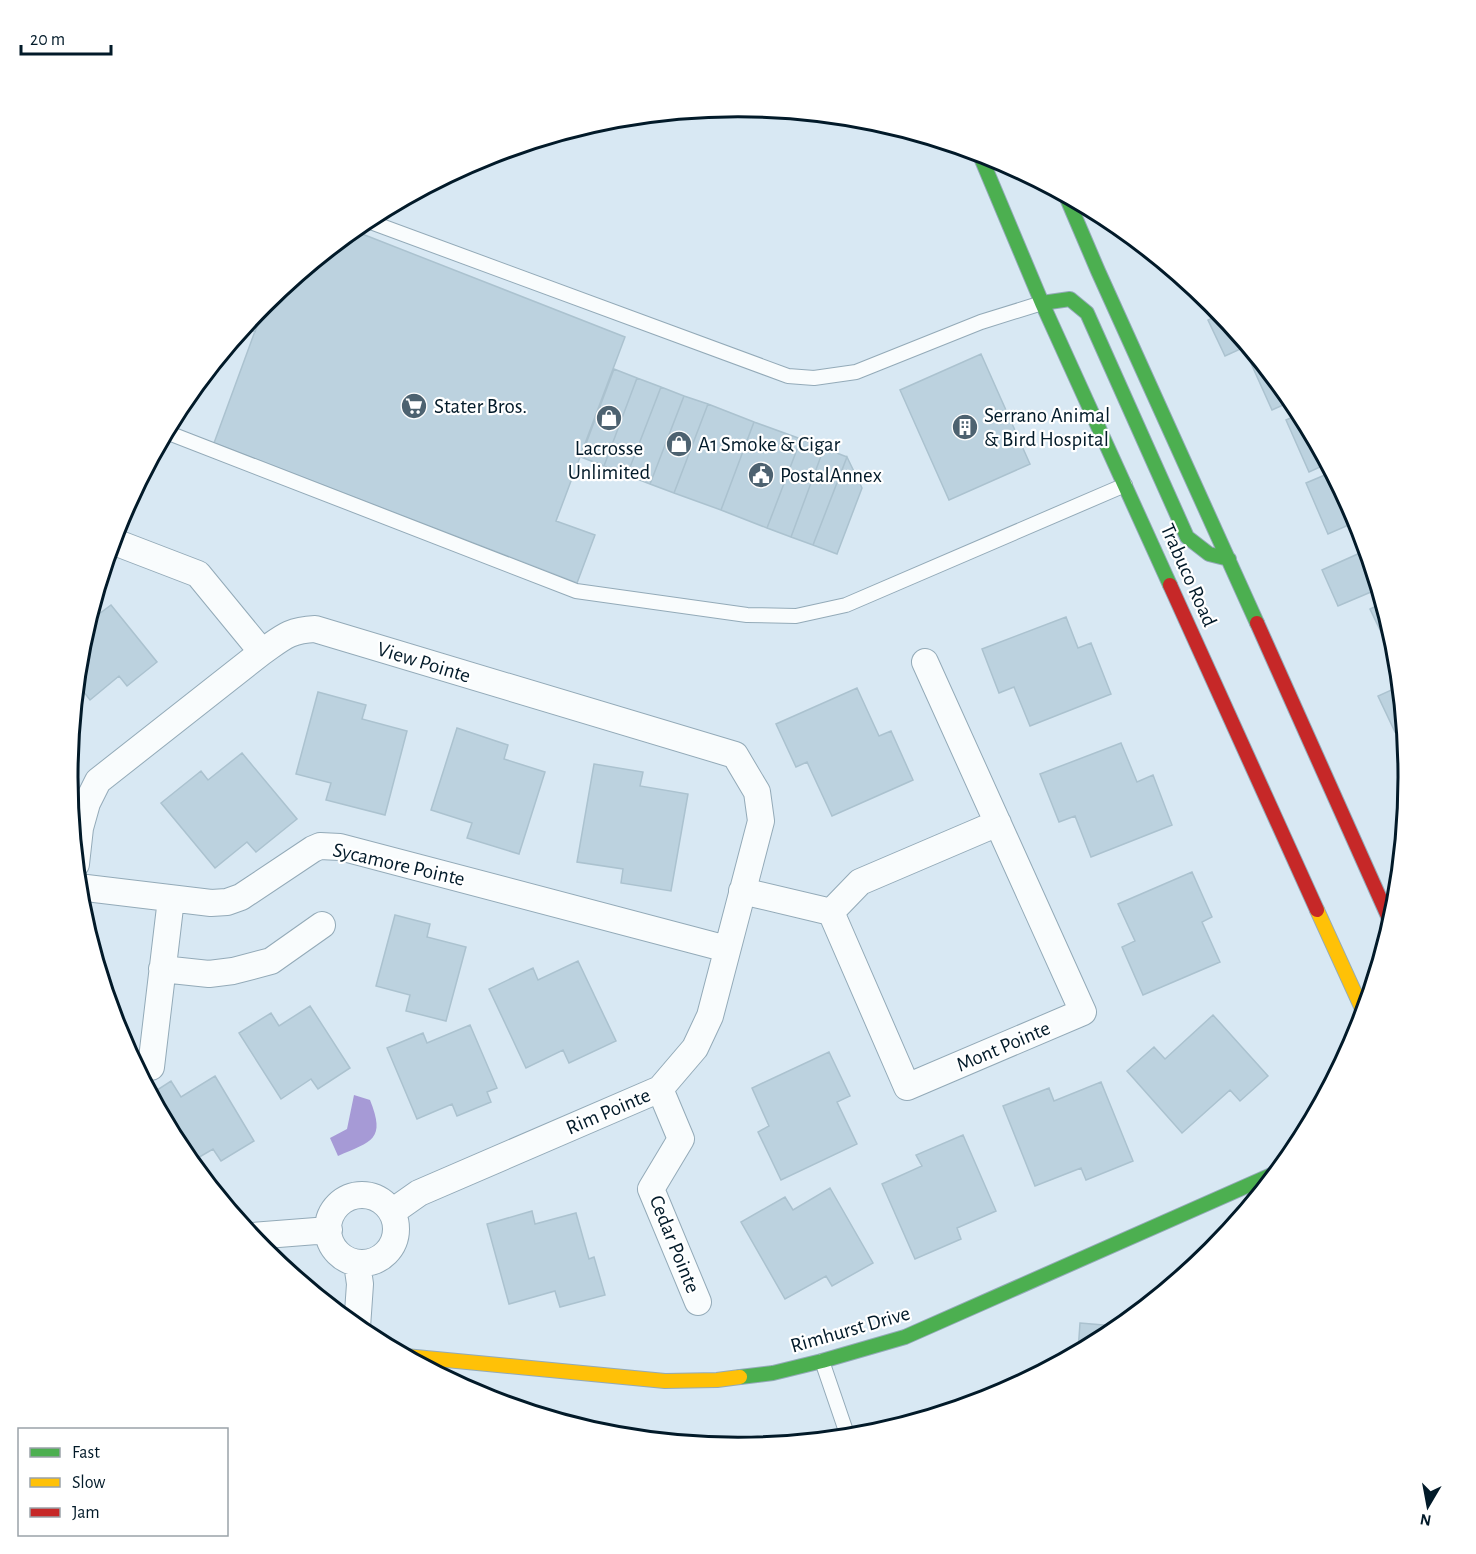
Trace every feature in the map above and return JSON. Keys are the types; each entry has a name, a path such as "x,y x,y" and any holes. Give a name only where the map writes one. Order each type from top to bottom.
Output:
{"main road":[{"name":"Trabuco Road","path":"984,164 1042,303 1359,1001"},
{"name":"Trabuco Road","path":"1071,207 1384,909"},
{"path":"1042,303 1070,299 1087,313 1187,537 1209,554 1228,559"},
{"name":"Rimhurst Drive","path":"425,1358 665,1381 717,1380 773,1372 905,1337 1262,1179"}],"street":[{"path":"121,544 198,574 262,652"},
{"name":"View Pointe","path":"80,828 87,802 98,781 282,637 297,630 315,629 735,755 757,792 761,821 742,891"},
{"name":"Mont Pointe","path":"831,912 907,1087 1083,1012 925,662"},
{"path":"742,891 831,912 860,882 998,823"},
{"name":"Sycamore Pointe","path":"88,888 211,903 227,902 241,897 306,852 320,846 340,847 727,949"},
{"name":"Rim Pointe","path":"392,1212 419,1193 660,1089 695,1048 710,1016 742,891"},
{"path":"151,1067 171,898"},
{"path":"162,969 209,974 271,961 322,925"},
{"name":"Cedar Pointe","path":"660,1089 681,1139 651,1189 698,1302"},
{"path":"360,1195 375,1197 388,1206 392,1212 396,1220 396,1235 390,1249 379,1260 364,1263 349,1261 337,1252 329,1238 328,1223 334,1209 345,1199 360,1195"},
{"path":"263,1235 328,1230"},
{"path":"357,1263 360,1284 358,1317"}],"lane":[{"path":"377,224 788,376 814,378 856,372 981,322 1042,303"},
{"path":"174,435 576,591 747,615 796,616 846,605 1125,485"},
{"path":"822,1360 845,1428"}],"shaded area":[{"path":"354,1095 370,1100 375,1113 376,1131 373,1137 360,1147 338,1156 330,1138 347,1129"}],"building":[{"name":"Stater Bros.","path":"362,234 625,337 556,521 595,535 577,583 214,443 257,325 303,281"},
{"path":"1212,318 1240,349 1225,356 1208,320"},
{"name":"Serrano Animal & Bird Hospital","path":"981,354 1030,464 949,500 900,390"},
{"path":"1250,360 1283,405 1272,410"},
{"name":"Lacrosse Unlimited","path":"614,369 637,378 604,466 581,457"},
{"path":"637,378 661,387 627,475 604,466"},
{"path":"661,387 684,396 650,484 627,475"},
{"name":"A1 Smoke & Cigar","path":"684,396 708,404 674,493 650,484"},
{"path":"708,404 754,422 721,510 674,493"},
{"path":"1292,418 1320,467 1309,472 1286,420"},
{"name":"PostalAnnex","path":"754,422 801,439 767,528 721,510"},
{"path":"801,439 824,448 791,537 767,528"},
{"path":"824,448 847,457 813,545 791,537"},
{"path":"847,457 862,488 837,554 813,545"},
{"path":"1325,475 1348,525 1328,534 1306,483"},
{"path":"1359,554 1371,592 1338,606 1322,570"},
{"path":"111,605 157,662 127,686 119,676 90,700 84,692 98,615"},
{"path":"1376,606 1382,634 1370,609"},
{"path":"1066,617 1078,648 1091,643 1111,694 1030,726 1014,687 999,693 982,649"},
{"path":"857,688 879,736 891,731 913,780 832,816 807,762 796,767 776,724"},
{"path":"1392,690 1397,731 1395,732 1378,696"},
{"path":"318,692 366,705 362,719 407,731 385,815 326,800 331,783 296,774"},
{"path":"457,728 508,745 504,759 545,772 519,854 467,838 472,823 431,810"},
{"path":"1121,743 1137,782 1153,775 1172,825 1091,857 1075,816 1059,822 1040,774"},
{"path":"242,753 297,819 256,852 247,842 215,868 161,803 201,771 208,780"},
{"path":"594,764 643,772 640,786 688,794 671,891 621,883 623,869 577,862"},
{"path":"1192,872 1212,917 1202,922 1220,962 1143,995 1122,947 1135,941 1118,904"},
{"path":"395,915 430,924 427,937 466,947 446,1021 406,1011 410,995 376,986"},
{"path":"578,961 616,1041 569,1063 563,1050 526,1068 489,989 533,968 538,980"},
{"path":"310,1006 350,1068 318,1089 311,1079 281,1099 239,1033 271,1013 279,1026"},
{"path":"1213,1015 1268,1076 1240,1101 1230,1090 1182,1133 1127,1071 1154,1047 1165,1059"},
{"path":"470,1025 497,1088 487,1092 491,1102 457,1116 452,1104 417,1119 387,1048 423,1033 427,1043"},
{"path":"829,1052 850,1096 837,1102 857,1144 781,1180 758,1132 769,1126 752,1088"},
{"path":"215,1076 254,1141 221,1161 213,1149 199,1157 157,1090 171,1081 181,1097"},
{"path":"1101,1082 1133,1161 1086,1180 1081,1168 1035,1186 1003,1106 1049,1088 1054,1101"},
{"path":"963,1135 996,1211 957,1228 961,1239 915,1259 882,1184 922,1166 916,1155"},
{"path":"830,1188 873,1263 832,1286 826,1276 785,1299 741,1222 785,1197 793,1210"},
{"path":"532,1211 535,1224 576,1213 589,1259 594,1257 605,1295 560,1307 555,1291 509,1304 487,1224"},
{"path":"1080,1323 1106,1325 1105,1326 1079,1342"}],"traffic: fast":[{"path":"984,164 1042,303 1170,585"},
{"path":"1071,207 1257,623"},
{"path":"1042,303 1070,299 1087,313 1187,537 1209,554 1229,559"},
{"path":"740,1377 773,1373 905,1337 1262,1179"}],"traffic: slow":[{"path":"1317,910 1359,1001"},
{"path":"425,1358 665,1381 740,1377"}],"traffic: jam":[{"path":"1170,585 1317,910"},
{"path":"1257,623 1384,908"}],"place":[{"name":"Stater Bros.","path":"414,406"},
{"name":"Lacrosse Unlimited","path":"609,418"},
{"name":"Serrano Animal & Bird Hospital","path":"965,427"},
{"name":"A1 Smoke & Cigar","path":"679,444"},
{"name":"PostalAnnex","path":"761,475"}]}
